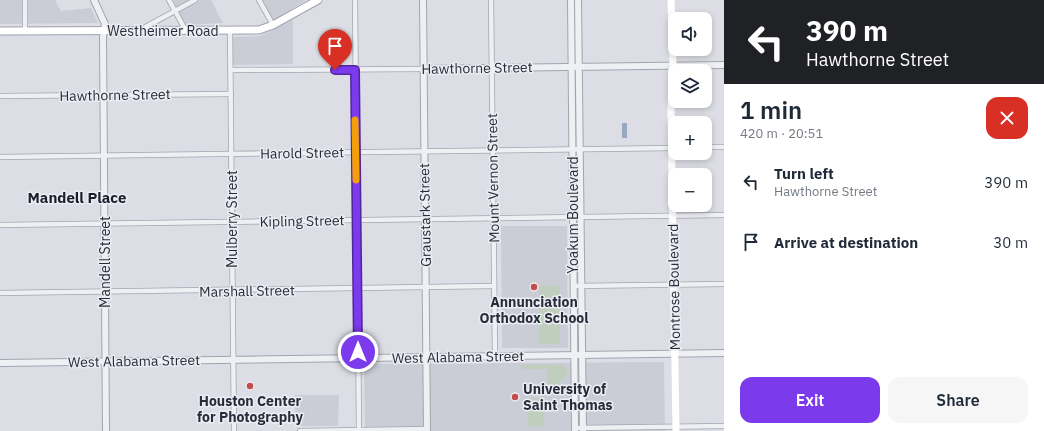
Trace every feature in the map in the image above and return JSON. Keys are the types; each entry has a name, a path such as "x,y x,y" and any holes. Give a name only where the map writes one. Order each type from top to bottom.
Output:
{"main road":[{"name":"Westheimer Road","path":"0,31 259,30 272,25 318,0"},
{"name":"Montrose Boulevard","path":"671,0 673,64"},
{"name":"Montrose Boulevard","path":"674,160 673,216 676,429"}],"street":[{"path":"25,0 25,31"},
{"name":"Mandell Street","path":"94,0 105,24 103,95 106,292 106,431"},
{"path":"169,0 186,31"},
{"path":"138,31 195,0"},
{"path":"259,0 272,25"},
{"path":"355,0 359,431"},
{"name":"Graustark Street","path":"422,0 427,430"},
{"name":"Mount Vernon Street","path":"491,0 495,356"},
{"name":"Yoakum Boulevard","path":"571,0 571,68 581,217 582,429"},
{"name":"Yoakum Boulevard","path":"575,429 573,217 579,67 578,0"},
{"name":"Mulberry Street","path":"230,30 234,431"},
{"name":"Hawthorne Street","path":"230,70 571,68 668,65"},
{"name":"Hawthorne Street","path":"712,65 724,65"},
{"name":"Hawthorne Street","path":"0,96 231,94"},
{"path":"712,147 724,147"},
{"name":"Harold Street","path":"0,157 668,148"},
{"name":"Kipling Street","path":"0,225 724,215"},
{"path":"574,286 724,284"},
{"name":"Marshall Street","path":"0,294 494,286"},
{"name":"West Alabama Street","path":"0,363 724,354"},
{"path":"575,429 676,429 724,426"},
{"path":"300,431 427,430"}],"shaded area":[{"path":"0,0 55,0 61,11 91,8 98,23 0,24"},
{"path":"173,0 211,0 223,23 185,25"},
{"path":"262,0 306,0 273,21"},
{"path":"293,20 293,64 233,65 232,37 260,36"},
{"name":"Annunciation Orthodox School","path":"501,226 567,226 568,348 502,348"},
{"name":"University of Saint Thomas","path":"664,362 665,431 365,431 364,364"},
{"path":"295,395 339,395 338,426 295,426"}],"green space":[{"path":"539,286 560,286 560,344 539,344"},
{"path":"519,365 563,365 567,369 567,377 559,381 557,387 548,387 547,369 522,369"},
{"path":"527,398 544,398 544,426 528,426"}],"water":[{"path":"622,123 627,123 627,138 622,138"}],"slow traffic":[{"path":"355,120 356,180"}],"place":[{"name":"Annunciation Orthodox School","path":"534,287"},
{"name":"Houston Center for Photography","path":"250,386"},
{"name":"University of Saint Thomas","path":"515,397"}],"district":[{"name":"Mandell Place","path":"77,197"}],"route":[{"path":"335,70 355,70 358,352"}]}
